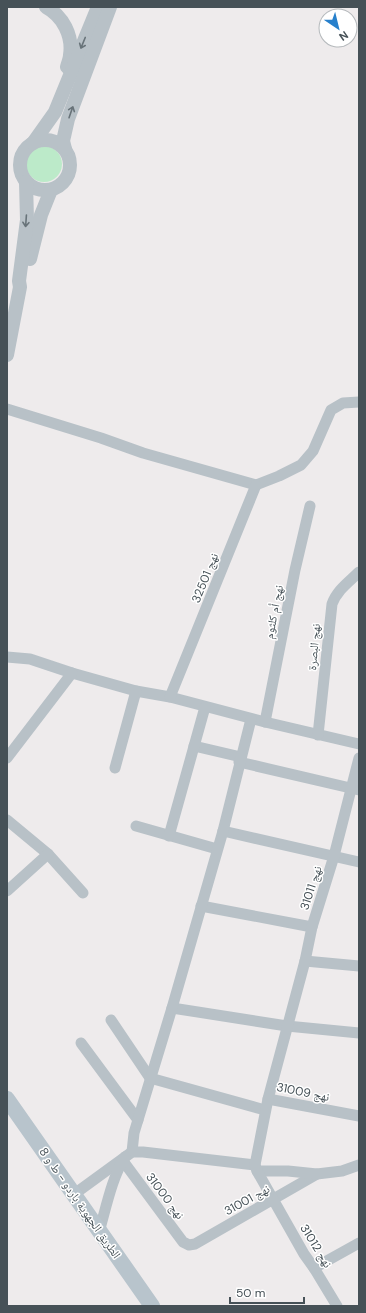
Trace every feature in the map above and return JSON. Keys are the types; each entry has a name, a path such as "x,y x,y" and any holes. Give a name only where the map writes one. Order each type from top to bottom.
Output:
{"main road":[{"name":"الطريق الجهوية باردو - ط و 8","path":"7,1099 152,1306"}],"street":[{"path":"46,7 57,15 64,24 71,44 61,97"},
{"path":"33,143 55,112 98,7"},
{"path":"65,150 50,140 42,140 33,143 22,153 20,160 21,176 31,187 37,190 51,190 59,187 69,174 69,157 65,150 63,141 68,119 110,7"},
{"path":"7,355 20,287 19,281 27,220 26,182"},
{"path":"20,287 26,279 38,226 51,190"},
{"path":"7,409 101,438 143,454 256,485 301,465 313,451 331,410 343,403 359,402"},
{"name":"نهج 32501","path":"170,697 205,614 256,485"},
{"name":"نهج أم كلثوم","path":"265,722 295,570 310,506"},
{"name":"نهج البصرة","path":"318,735 332,604 338,591 359,572"},
{"path":"7,657 30,659 72,673 136,691 170,697 265,722 359,744"},
{"path":"7,758 72,673"},
{"path":"115,768 136,691"},
{"path":"169,836 205,706"},
{"path":"99,1232 109,1197 128,1155 172,1008 223,831 251,718"},
{"path":"194,746 240,760 355,789"},
{"name":"نهج 31011","path":"287,1026 305,961 312,927 355,789 359,758"},
{"path":"7,820 48,854 83,893"},
{"path":"136,826 217,849"},
{"path":"223,831 359,862"},
{"path":"7,891 48,854"},
{"path":"201,906 312,927"},
{"path":"305,961 356,966"},
{"path":"172,1008 287,1026 359,1033"},
{"path":"111,1020 150,1078 265,1110"},
{"name":"نهج 31009","path":"287,1026 268,1099 359,1116"},
{"path":"81,1043 138,1120"},
{"path":"256,1168 268,1099"},
{"path":"73,1195 128,1155 143,1152 256,1168 317,1174 342,1171 359,1165"},
{"name":"نهج 31000","path":"128,1155 183,1242 188,1245"},
{"name":"نهج 31012","path":"256,1168 304,1254 337,1306"},
{"name":"نهج 31001","path":"188,1245 195,1244 317,1174"},
{"path":"314,1268 359,1243"}],"green space":[{"path":"48,146 57,151 61,157 61,171 57,177 48,182 40,182 31,177 27,171 26,160 31,151 37,147"}]}
